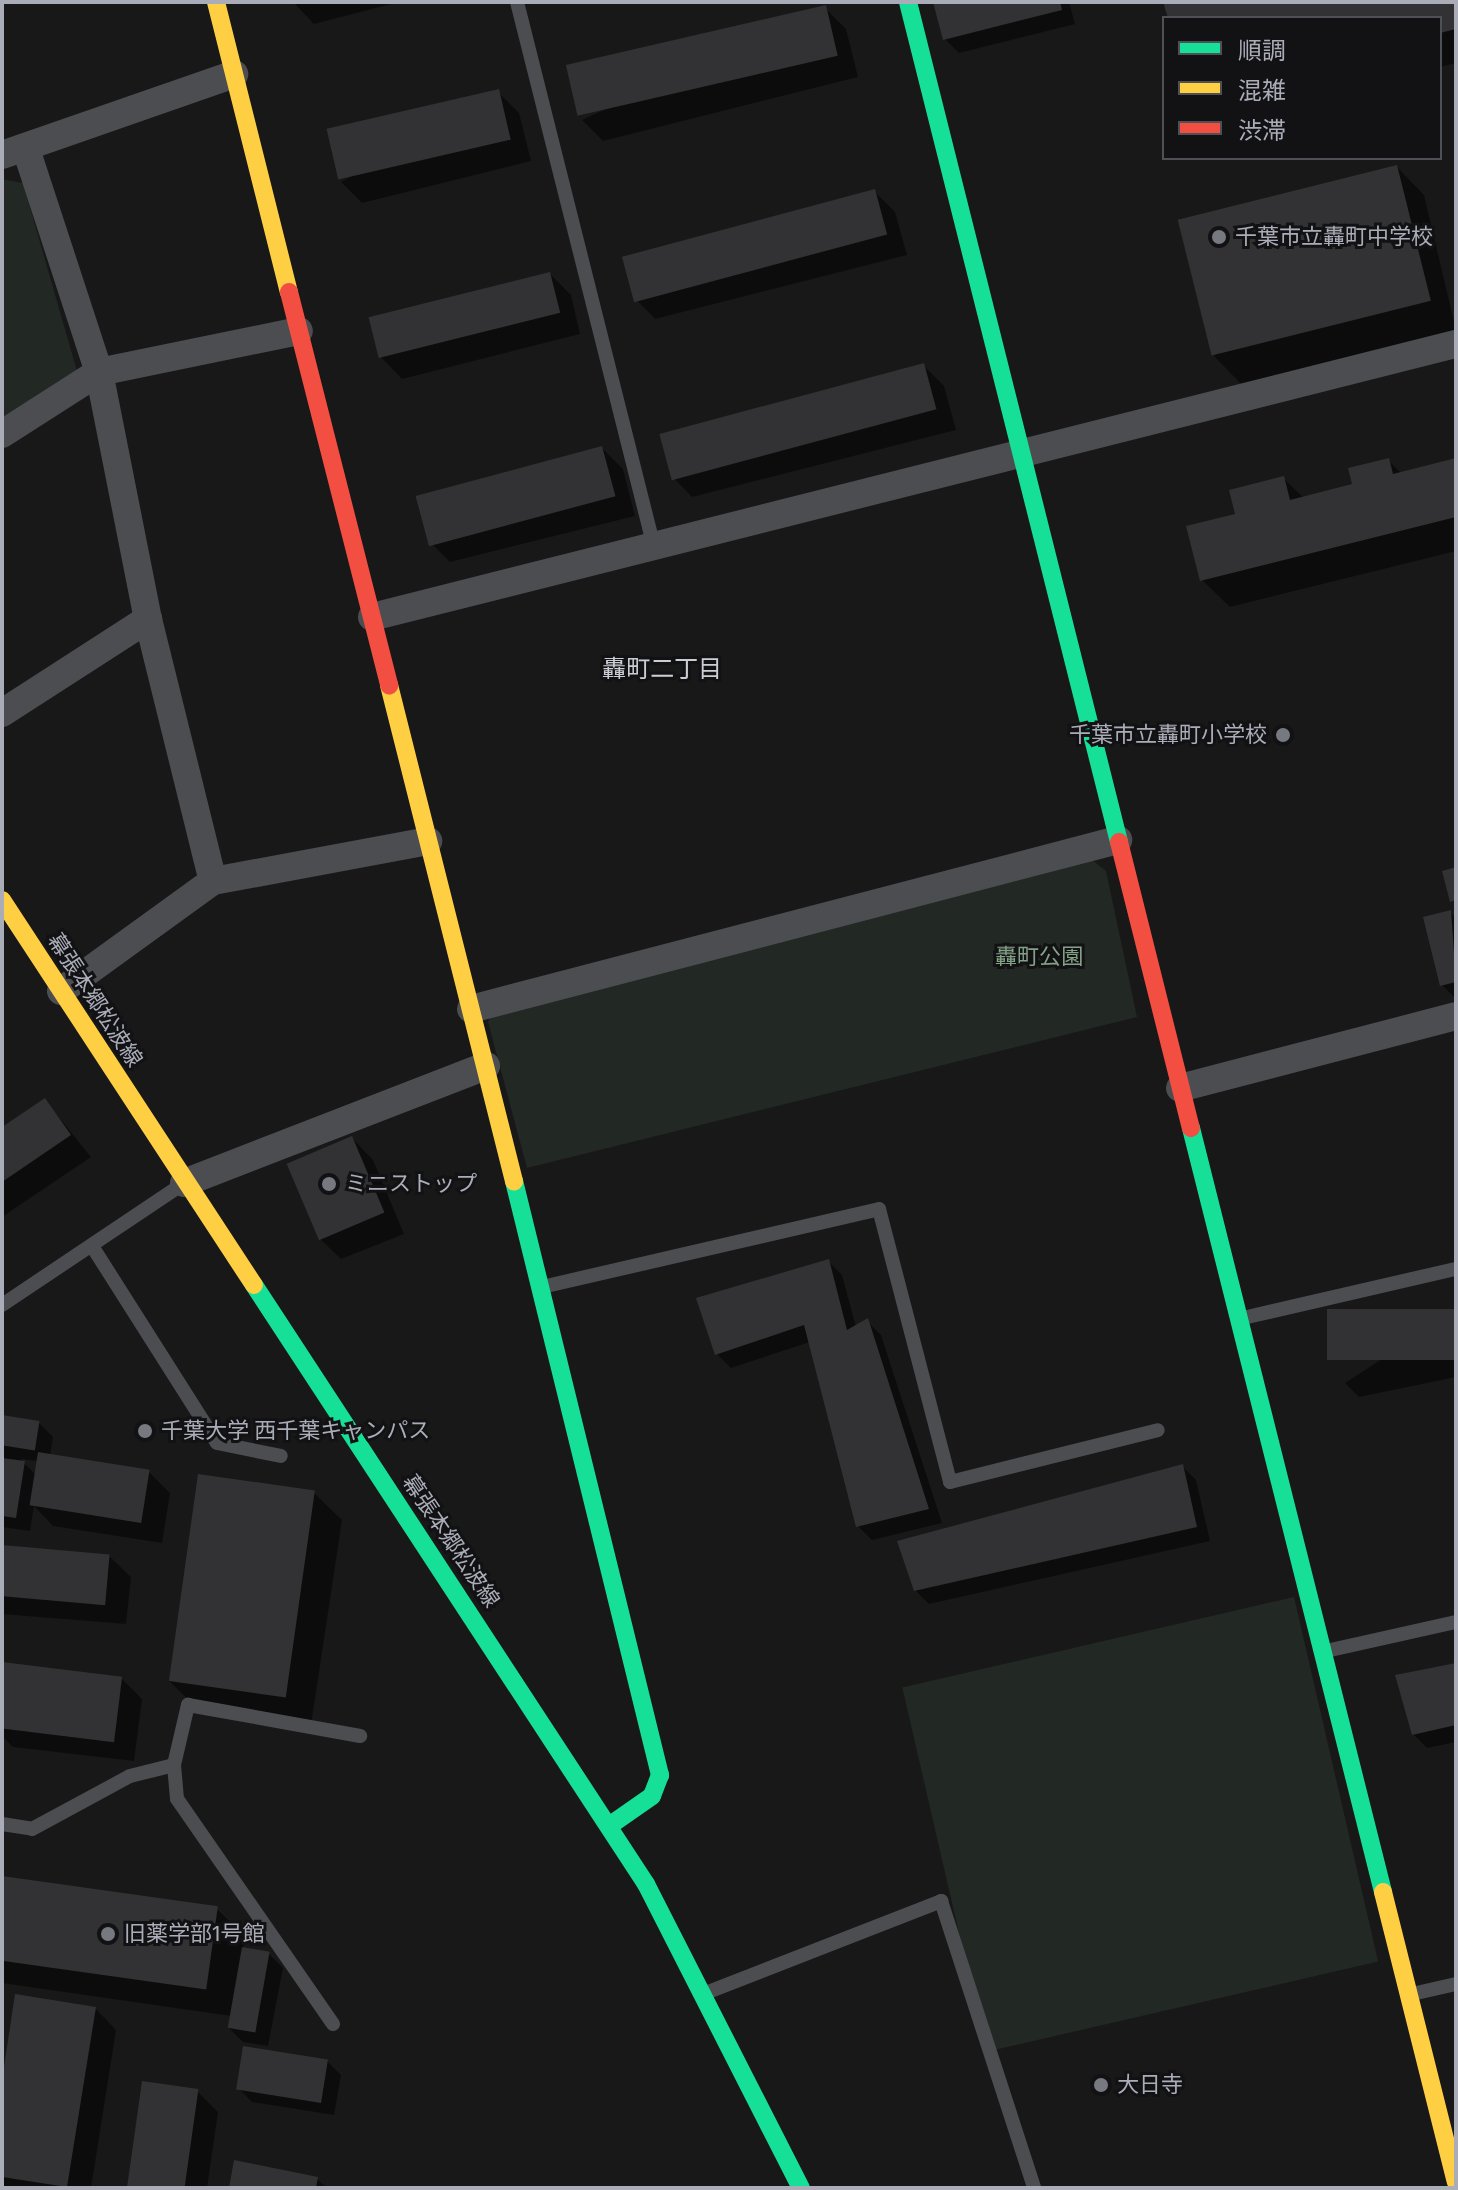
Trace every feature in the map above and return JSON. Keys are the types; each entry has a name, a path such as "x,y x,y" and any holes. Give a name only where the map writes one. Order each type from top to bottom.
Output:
{"street":[{"path":"216,2 486,1066 660,1775 652,1796 609,1826"},
{"path":"908,2 1456,2182"},
{"path":"213,881 148,619 99,372 14,152 234,74"},
{"path":"2,434 99,372 299,331"},
{"path":"372,617 1456,344"},
{"path":"2,713 148,619"},
{"path":"471,1009 1118,840"},
{"path":"61,991 213,881 428,841"},
{"name":"幕張本郷松波線","path":"2,900 184,1183 646,1884 801,2188"},
{"path":"1180,1088 1456,1016"},
{"path":"184,1183 486,1066"}],"lane":[{"path":"517,2 654,547"},
{"path":"2,1305 184,1183"},
{"path":"541,1287 879,1209 950,1482 1158,1430"},
{"path":"92,1246 217,1443 281,1456"},
{"path":"1238,1319 1456,1269"},
{"path":"1322,1652 1456,1622"},
{"path":"333,2024 177,1799 174,1765 188,1705 360,1736"},
{"path":"2,1824 32,1829 130,1776 174,1765"},
{"path":"703,1994 941,1901 1034,2188"},
{"path":"1408,1995 1456,1984"}],"green space":[{"path":"2,179 23,183 77,371 2,421"},
{"name":"轟町公園","path":"1091,859 1106,871 1137,1017 527,1168 488,1022 494,1010"},
{"path":"1294,1597 1378,1961 986,2052 902,1687"}],"building":[{"path":"933,2 1060,2 1062,10 943,40"},
{"path":"1163,2 1456,2 1456,29 1442,32 1442,16 1167,16"},
{"path":"826,5 838,56 578,116 566,65"},
{"path":"499,89 511,140 338,179 327,129"},
{"path":"1397,165 1431,301 1212,356 1178,220"},
{"path":"875,189 887,234 634,302 622,257"},
{"path":"550,272 560,313 379,358 369,317"},
{"path":"924,363 936,409 672,480 659,434"},
{"path":"602,446 615,496 429,546 416,496"},
{"path":"1389,458 1393,474 1456,458 1456,517 1200,581 1186,526 1235,514 1229,490 1284,476 1290,500 1352,484 1348,468"},
{"path":"1456,867 1456,900 1450,902 1442,871"},
{"path":"1451,910 1456,982 1440,986 1423,917"},
{"path":"45,1098 71,1135 2,1182 2,1127"},
{"path":"352,1136 384,1212 319,1240 287,1164"},
{"path":"829,1259 847,1330 868,1318 929,1509 856,1527 804,1325 715,1355 696,1298"},
{"path":"1327,1309 1456,1309 1456,1360 1327,1360"},
{"path":"2,1415 40,1421 35,1451 2,1445"},
{"path":"38,1452 150,1470 141,1523 30,1505"},
{"path":"2,1458 25,1461 16,1518 2,1516"},
{"path":"1183,1464 1197,1527 914,1591 897,1541"},
{"path":"198,1474 315,1490 286,1697 169,1681"},
{"path":"2,1545 110,1554 105,1605 2,1596"},
{"path":"2,1662 122,1677 114,1742 2,1728"},
{"path":"1456,1663 1456,1725 1412,1735 1395,1675"},
{"name":"旧薬学部1号館","path":"2,1876 218,1906 206,1990 2,1961"},
{"path":"242,1947 270,1952 255,2033 228,2028"},
{"path":"15,1994 96,2007 67,2187 2,2177 2,2080"},
{"path":"243,2046 328,2059 321,2103 236,2089"},
{"path":"142,2081 198,2089 185,2188 127,2188"},
{"path":"234,2160 318,2177 316,2188 229,2188"}],"traffic: fast":[{"path":"908,2 1119,842"},
{"path":"1191,1128 1383,1892"},
{"path":"514,1181 660,1775 652,1796 609,1826"},
{"path":"254,1285 646,1884 801,2188"}],"traffic: slow":[{"path":"216,2 289,292"},
{"path":"389,685 514,1181"},
{"path":"2,900 254,1285"},
{"path":"1383,1892 1456,2182"}],"traffic: jam":[{"path":"289,292 389,685"},
{"path":"1119,842 1191,1128"}],"place":[{"name":"千葉市立轟町中学校","path":"1219,237"},
{"name":"千葉市立轟町小学校","path":"1283,735"},
{"name":"ミニストップ","path":"329,1184"},
{"name":"千葉大学 西千葉キャンパス","path":"145,1431"},
{"name":"旧薬学部1号館","path":"108,1934"},
{"name":"大日寺","path":"1101,2085"}],"district":[{"name":"轟町二丁目","path":"662,670"}]}
